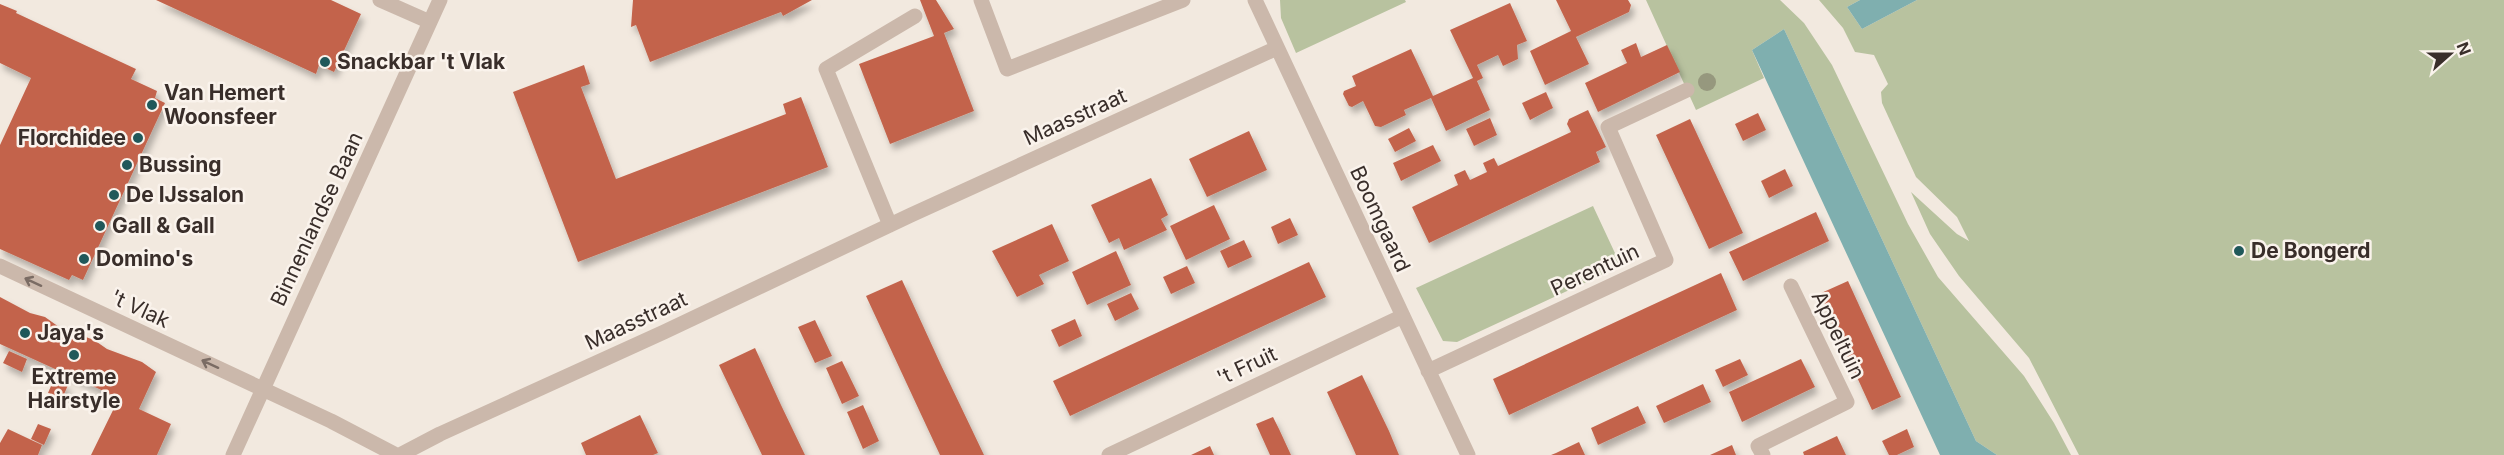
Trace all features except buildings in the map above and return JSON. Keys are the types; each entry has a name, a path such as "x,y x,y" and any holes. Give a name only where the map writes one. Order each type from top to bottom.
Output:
{"street":[{"path":"380,0 430,22"},
{"name":"Binnenlandse Baan","path":"232,455 440,0"},
{"path":"981,0 1007,69 1184,0"},
{"name":"Boomgaard","path":"1255,0 1468,455"},
{"path":"890,225 826,69 915,16"},
{"name":"Maasstraat","path":"263,389 398,455 890,225 1277,48"},
{"name":"Perentuin","path":"1428,371 1666,260 1608,127 1687,90"},
{"name":"'t Vlak","path":"0,266 263,389"},
{"name":"Appeltuin","path":"1762,455 1758,446 1847,402 1791,286"},
{"name":"'t Fruit","path":"1109,455 1403,316"}],"green space":[{"path":"1280,0 1405,0 1406,2 1296,53 1281,18"},
{"path":"1646,0 1780,0 1804,23 1832,65 1908,224 1938,277 2024,376 2071,455 1997,455 1976,441 1784,29 1752,50 1764,78 1696,110"},
{"name":"De Bongerd","path":"1819,0 1860,0 1847,7 1862,29 1917,0 2504,0 2504,455 2079,455 2029,358 1959,276 1930,234 1911,192 1957,234 1969,241 1957,217 1916,177 1882,103 1881,92 1888,84 1874,55 1855,52 1843,28"},
{"path":"1593,206 1621,266 1457,342 1443,341 1416,288"}],"water":[{"path":"1860,0 1917,0 1862,29 1847,7"},
{"path":"1784,29 1976,441 1997,455 1940,455 1752,50"}],"place":[{"name":"Snackbar 't Vlak","path":"325,62"},
{"name":"Van Hemert Woonsfeer","path":"152,105"},
{"name":"Florchidee","path":"138,138"},
{"name":"Bussing","path":"127,165"},
{"name":"De IJssalon","path":"114,195"},
{"name":"Gall & Gall","path":"100,226"},
{"name":"De Bongerd","path":"2239,251"},
{"name":"Domino's","path":"84,259"},
{"name":"Jaya's","path":"25,333"},
{"name":"Extreme Hairstyle","path":"74,355"}]}
